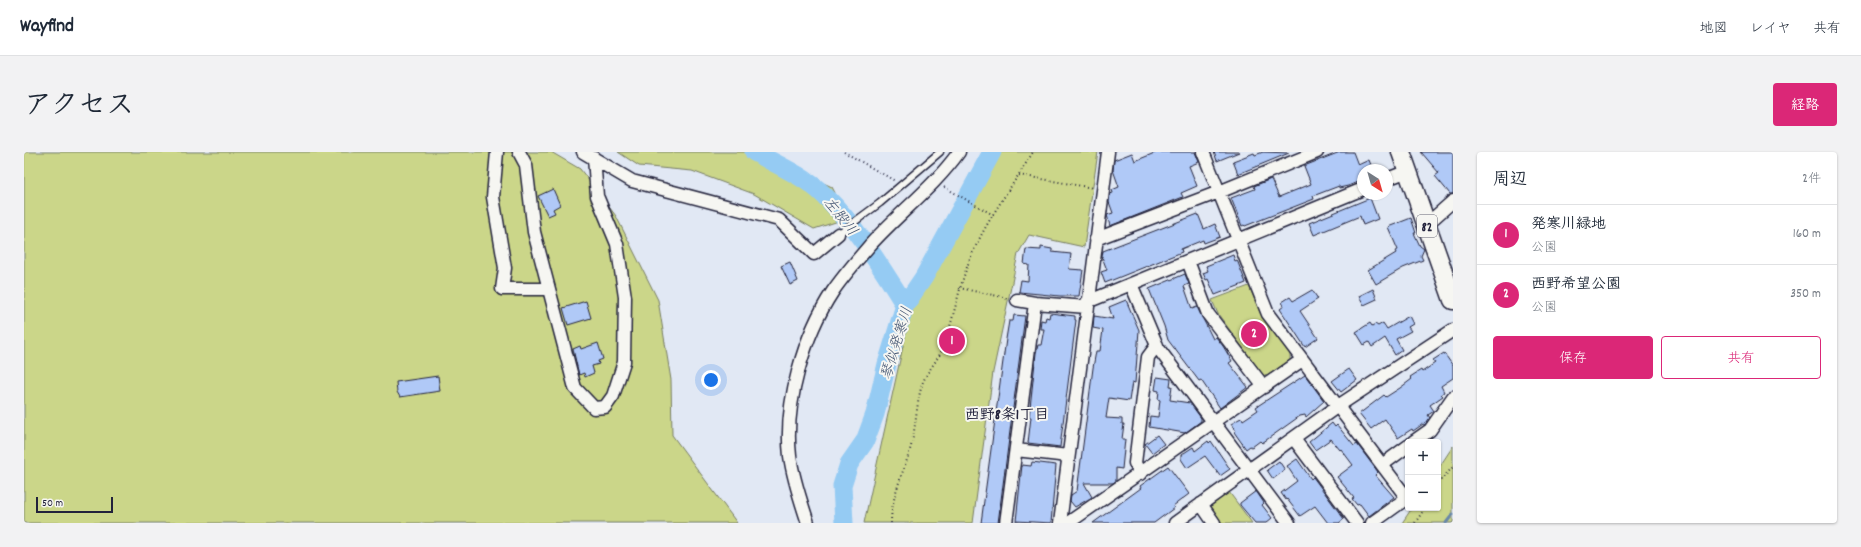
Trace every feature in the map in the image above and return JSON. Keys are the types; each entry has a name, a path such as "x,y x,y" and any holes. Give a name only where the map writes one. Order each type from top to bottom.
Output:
{"main road":[{"name":"82","path":"1405,159 1452,294"}],"street":[{"path":"497,152 493,197 505,268 502,289 548,289"},
{"path":"519,152 526,165 534,232 575,388 594,408 605,407 613,396 624,362 625,297 617,244 597,196 594,158"},
{"path":"583,152 632,181 779,220 814,254 838,234"},
{"path":"808,523 796,483 790,455 792,404 804,352 817,319 833,291 852,266 872,243 945,171 959,152"},
{"path":"1060,523 1087,304 1108,152"},
{"path":"1203,152 1268,314 1407,498 1372,523"},
{"path":"1096,239 1219,192 1317,152"},
{"path":"1393,172 1405,159"},
{"path":"1014,301 1035,304 1087,304 1131,284 1357,191"},
{"path":"1427,224 1453,201"},
{"path":"1188,261 1208,314 1264,387"},
{"path":"1131,284 1157,345 1289,523"},
{"path":"1006,523 1035,304"},
{"path":"1175,523 1338,406 1453,330"},
{"path":"1140,474 1135,463 1148,357 1157,345"},
{"path":"1068,523 1302,360"},
{"path":"1417,439 1430,430 1453,397"},
{"path":"1294,439 1357,523"},
{"path":"1382,465 1405,448"},
{"path":"1016,450 1068,456"},
{"path":"1201,504 1214,523"}],"lane":[{"path":"838,234 880,203 940,152"}],"path":[{"path":"844,152 901,185"},
{"path":"891,523 891,510 912,442 923,382 943,349 960,288 974,251 992,214 1001,203 1033,152"},
{"path":"1019,175 1102,190"},
{"path":"944,187 995,216"},
{"path":"960,288 1003,297 1014,301"},
{"path":"1441,480 1453,467"},
{"path":"1415,523 1423,511"}],"green space":[{"path":"24,152 551,152 580,169 616,216 658,300 671,380 672,435 737,523 24,523"},
{"path":"618,152 748,152 777,161 832,187 848,218 814,229 754,194 692,171 639,166"},
{"path":"1000,152 1098,152 1084,247 1029,235 1018,254 993,372 973,523 864,523 911,310"},
{"path":"1249,286 1261,315 1290,353 1290,360 1267,376 1263,375 1218,314 1212,300"},
{"path":"1453,446 1453,523 1402,523 1410,511 1441,511 1441,464"},
{"path":"1229,492 1252,523 1222,523 1211,506"}],"building":[{"path":"1157,152 1195,152 1199,162 1189,166 1197,186 1181,193 1183,197 1110,226 1107,215 1113,213 1109,202 1110,194 1113,193 1112,190 1119,187 1113,170 1114,160 1132,153 1135,161"},
{"path":"1214,152 1239,152 1217,161"},
{"path":"1263,152 1289,153 1238,174 1233,161 1254,153 1255,155"},
{"path":"1340,152 1353,152 1358,164 1357,182 1339,188 1339,186 1313,196 1314,199 1242,226 1231,198 1255,189 1254,186 1271,179 1279,197 1311,184 1304,166"},
{"path":"1421,152 1453,152 1453,194 1450,194 1435,176 1439,173"},
{"path":"1369,160 1371,164 1360,164"},
{"path":"553,189 560,205 553,209 555,213 548,216 538,196"},
{"path":"1365,200 1371,200 1378,219 1363,225 1360,216 1314,235 1309,223"},
{"path":"1198,214 1204,229 1215,224 1220,237 1204,243 1203,240 1181,249 1182,252 1105,283 1101,272 1107,270 1102,257 1103,251"},
{"path":"1411,218 1416,233 1414,233 1420,246 1424,249 1421,256 1423,260 1403,268 1376,284 1368,270 1396,253 1395,251 1398,250 1388,227"},
{"path":"1041,247 1052,249 1052,252 1071,254 1069,269 1083,270 1079,296 1060,296 1019,292 1021,280 1028,281 1029,265 1024,264 1026,249 1041,250"},
{"path":"1233,255 1235,261 1237,260 1246,283 1215,295 1208,279 1206,280 1203,273 1208,271 1206,266"},
{"path":"790,262 798,281 790,285 781,266"},
{"path":"1185,274 1189,284 1184,286 1192,309 1197,307 1213,339 1216,337 1223,346 1232,361 1229,363 1248,387 1220,408 1201,380 1199,381 1168,340 1149,289"},
{"path":"1373,289 1377,299 1364,305 1359,296"},
{"path":"1312,290 1318,299 1300,311 1318,338 1305,347 1280,309 1284,306 1282,302 1290,297 1293,301"},
{"path":"1126,300 1139,330 1135,383 1132,382 1129,401 1109,398 1106,418 1122,419 1122,424 1124,424 1122,439 1125,439 1122,469 1116,468 1116,481 1113,483 1084,483 1092,497 1075,507 1070,501 1071,495 1077,491 1093,368 1096,351 1100,351 1103,330 1093,328 1094,316 1113,319 1109,307"},
{"path":"586,301 591,318 568,325 563,308"},
{"path":"1050,313 1075,316 1076,320 1060,447 1028,443 1031,417 1029,417 1036,353 1038,345 1041,345 1044,329 1040,329 1041,320 1045,321 1046,317 1049,318"},
{"path":"1014,315 1025,316 998,523 981,523 1006,339 1009,321 1013,321"},
{"path":"1409,316 1413,324 1408,327 1411,331 1396,339 1402,350 1395,355 1385,338 1372,347 1369,342 1364,345 1356,332 1370,323 1372,326 1375,324 1378,326 1383,323 1387,329"},
{"path":"598,343 603,359 598,361 599,364 592,366 594,373 585,377 584,373 579,375 573,349 580,346 581,349"},
{"path":"1444,353 1453,366 1453,378 1441,386 1444,392 1441,394 1443,396 1430,405 1434,411 1428,415 1430,418 1425,425 1423,424 1413,431 1412,429 1398,438 1385,419 1371,429 1359,414 1384,395 1386,397 1400,388 1412,379 1410,377 1421,370 1422,372 1435,363 1433,360"},
{"path":"1349,369 1357,380 1341,392 1332,381"},
{"path":"1305,375 1324,401 1306,417 1305,415 1300,416 1262,443 1260,441 1252,447 1250,446 1246,449 1234,432 1236,431 1231,424 1242,418 1243,420 1258,410 1256,407"},
{"path":"438,376 440,391 400,397 397,392 396,382"},
{"path":"1157,377 1171,379 1170,386 1172,386 1170,400 1190,403 1201,418 1201,421 1185,433 1149,427 1150,416 1158,417 1160,400 1158,399 1159,391 1155,390"},
{"path":"1332,423 1335,427 1337,425 1354,446 1357,444 1378,472 1375,475 1394,497 1369,516 1360,504 1357,505 1352,499 1354,498 1337,477 1353,465 1341,449 1340,450 1331,439 1315,450 1309,442"},
{"path":"1157,435 1164,444 1152,453 1145,444"},
{"path":"1208,441 1209,443 1211,441 1230,469 1220,476 1205,456 1187,468 1181,459 1181,455 1193,447 1195,451"},
{"path":"1297,459 1311,479 1313,477 1344,519 1339,523 1328,523 1315,506 1300,516 1281,493 1297,481 1287,466"},
{"path":"1279,461 1285,470 1273,479 1267,470"},
{"path":"1032,462 1056,465 1051,523 1016,521 1022,465 1031,466"},
{"path":"1168,466 1189,494 1173,506 1174,508 1154,523 1093,523 1141,488 1140,486"},
{"path":"1256,491 1264,503 1262,505 1272,518 1266,523 1255,523 1240,505 1240,503"}],"waterway":[{"name":"左股川","path":"754,152 808,182 836,207 857,233 905,305"},
{"name":"琴似発寒川","path":"844,523 842,486 849,464 865,441 875,414 887,364 905,305 924,277 992,152"},
{"path":"1446,523 1453,514"}],"place":[{"name":"西野希望公園","path":"1254,334"},
{"name":"発寒川緑地","path":"952,341"}],"district":[{"name":"西野8条1丁目","path":"1007,414"}]}
